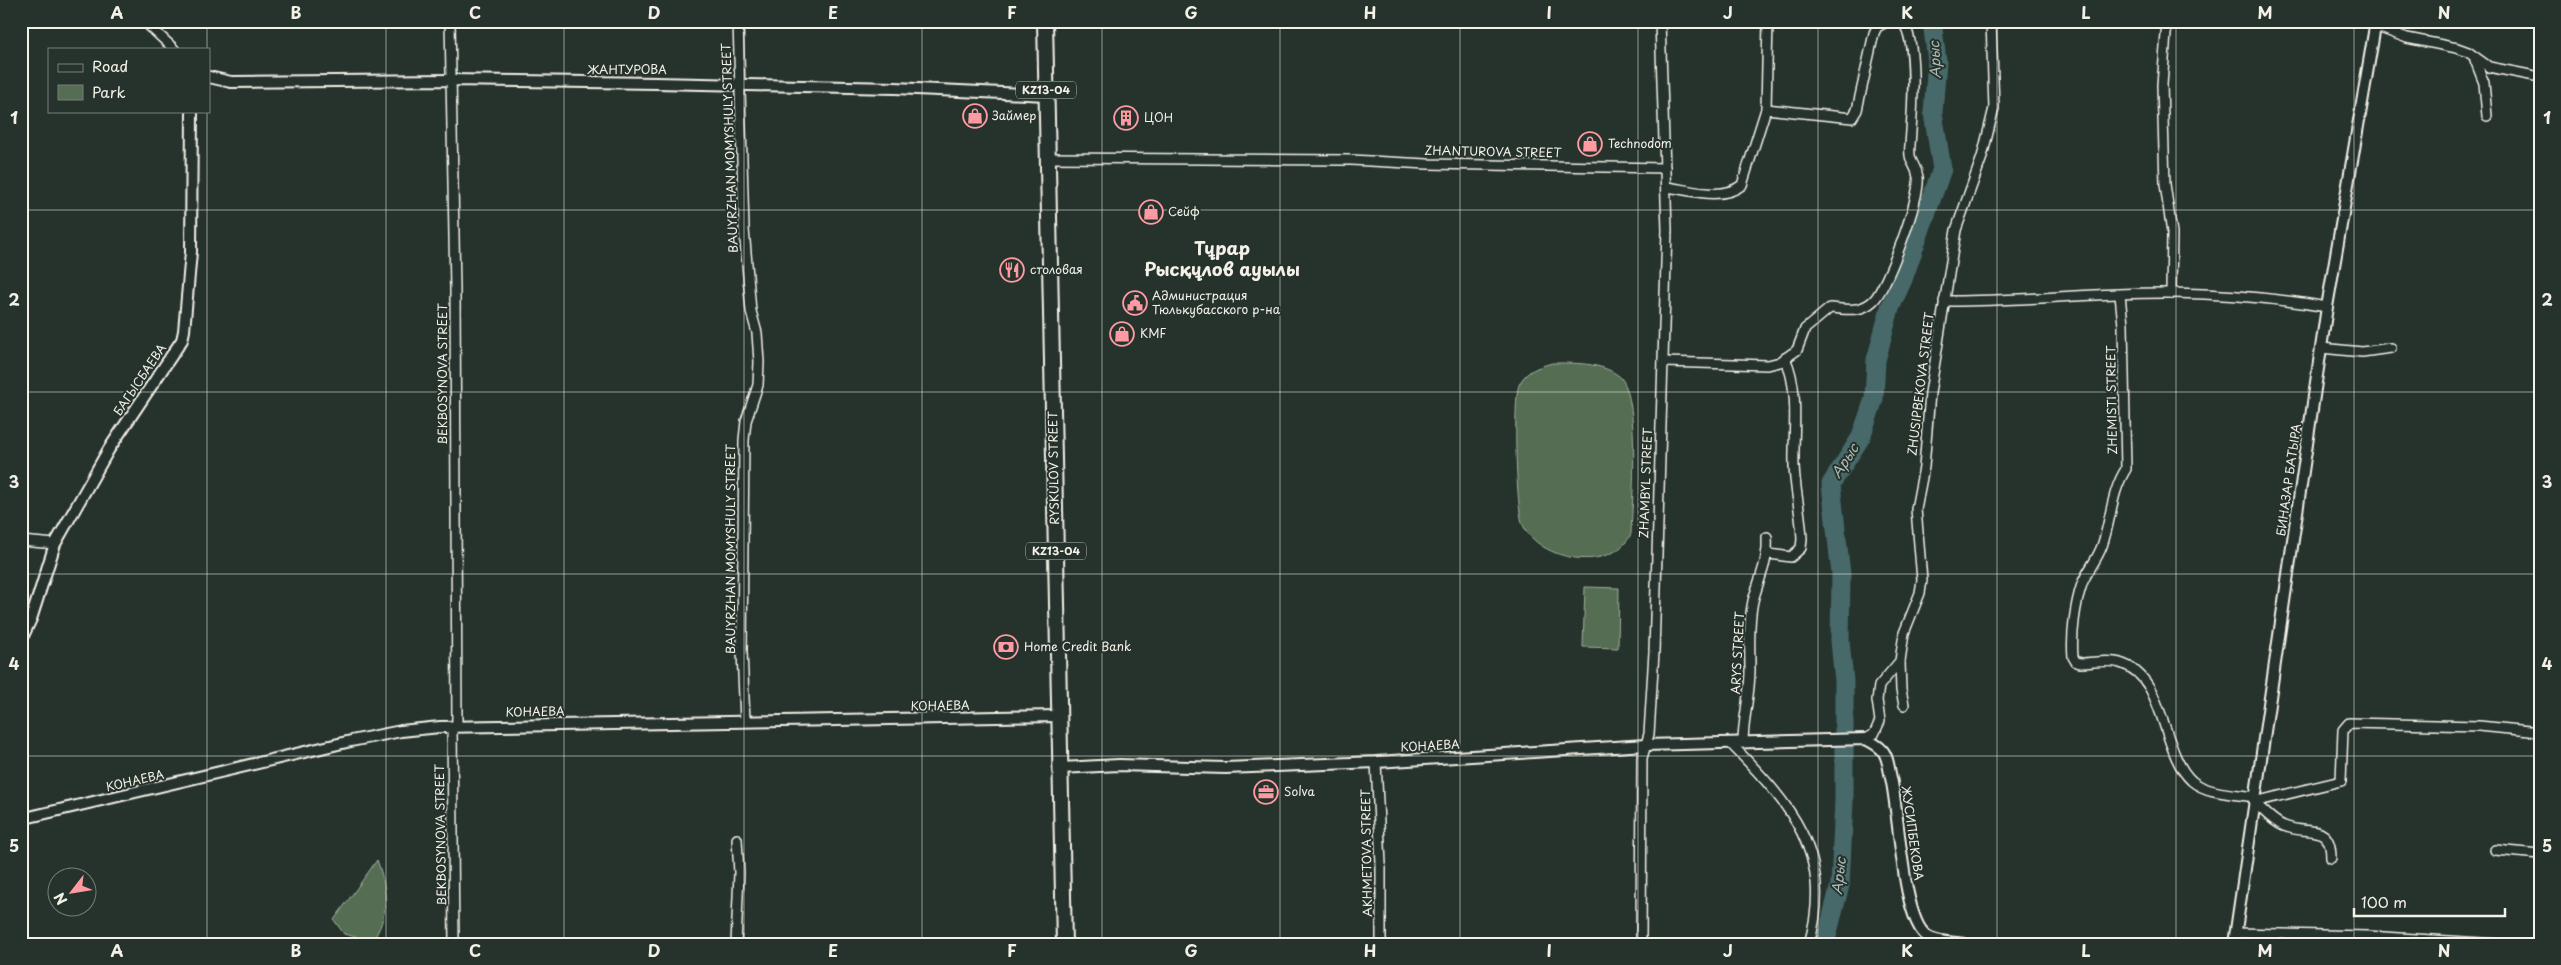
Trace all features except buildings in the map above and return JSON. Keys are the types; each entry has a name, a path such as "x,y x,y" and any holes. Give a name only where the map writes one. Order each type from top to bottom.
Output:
{"main road":[{"name":"RYSKULOV STREET","path":"1045,21 1064,944"}],"street":[{"path":"144,21 173,48"},
{"name":"BEKBOSYNOVA STREET","path":"450,21 455,280 454,944"},
{"name":"BAUYRZHAN MOMYSHULY STREET","path":"738,21 744,229 751,310 760,362 758,386 746,421 744,440 742,633 745,721"},
{"name":"ZHAMBYL STREET","path":"1641,944 1642,758 1649,734 1654,652 1667,187 1660,21"},
{"path":"1667,187 1715,194 1734,192 1742,185 1766,109 1768,21"},
{"path":"1766,109 1852,118 1857,110 1874,33 1877,27 1888,21"},
{"path":"1662,362 1768,365 1785,358 1797,350 1805,329 1830,308 1857,310 1874,300 1894,264 1915,202 1918,176 1909,161 1913,121 1911,46 1907,27 1902,21"},
{"name":"ZHUSIPBEKOVA STREET","path":"1904,705 1901,690 1900,661 1904,633 1916,606 1922,580 1916,509 1924,467 1934,357 1956,230 1982,157 1994,108 1991,21"},
{"path":"2167,21 2162,85 2165,184 2172,234 2171,293"},
{"path":"2375,24 2407,38 2457,48 2490,67 2540,77"},
{"name":"БИНАЗАР БАТЫРА","path":"2235,938 2327,307 2375,24"},
{"path":"2474,57 2484,83 2487,116"},
{"name":"ЖАНТУРОВА","path":"210,77 231,82 451,80 740,84 895,88 1046,95"},
{"name":"БАГЫСБАЕВА","path":"21,640 34,609 55,544 109,449 182,340 191,252 192,112"},
{"name":"ZHANTUROVA STREET","path":"1048,158 1351,160 1437,164 1665,168"},
{"path":"1944,301 1987,302 2171,293 2229,295 2327,307"},
{"name":"ZHEMISTI STREET","path":"2120,295 2126,469 2119,479 2102,546 2095,564 2082,583 2076,615 2073,657 2076,662 2081,663 2120,663 2141,677 2161,714 2174,755 2192,781 2203,788 2254,800"},
{"path":"2321,348 2362,352 2391,348"},
{"path":"1769,554 1791,556 1801,548 1801,515 1794,467 1792,390 1790,368 1785,358"},
{"name":"ARYS STREET","path":"1743,743 1750,669 1748,648 1750,620 1753,600 1769,554 1767,537"},
{"path":"21,541 55,544"},
{"path":"1866,739 1874,734 1880,721 1877,700 1879,686 1900,661"},
{"name":"КОНАЕВА","path":"21,819 351,741 401,731 454,726 1059,716"},
{"path":"2254,800 2341,781 2343,730 2349,724 2479,726 2540,732"},
{"name":"КОНАЕВА","path":"1061,768 1119,765 1226,768 1376,762 1646,745 1866,739"},
{"name":"ЖУСИПБЕКОВА","path":"1866,739 1883,750 1888,763 1897,810 1906,882 1917,925 1926,940"},
{"path":"1731,744 1766,779 1791,812 1804,834 1817,884 1816,920 1809,944"},
{"name":"AKHMETOVA STREET","path":"1376,762 1381,864 1381,944"},
{"path":"2254,800 2284,826 2324,834 2329,840 2331,858"},
{"path":"736,944 739,873 737,839"},
{"path":"2495,850 2540,854"},
{"path":"2235,938 2367,936 2499,944"},
{"path":"1926,940 1964,944"}],"green space":[{"path":"1552,363 1587,364 1604,368 1619,376 1626,387 1633,426 1634,450 1631,534 1622,547 1608,555 1593,558 1576,558 1559,554 1544,547 1531,537 1523,525 1517,478 1517,394 1519,385 1528,373"},
{"path":"1585,587 1619,588 1618,648 1583,647"},
{"path":"377,860 385,889 385,908 380,927 375,937 363,939 344,934 334,920"}],"waterway":[{"name":"Арыс","path":"1825,944 1840,885 1844,801 1844,681 1840,641 1841,574 1831,484 1861,437 1874,399 1876,360 1890,308 1903,279 1942,169 1933,113 1937,61 1932,21"}],"place":[{"name":"Займер","path":"975,116"},
{"name":"ЦОН","path":"1126,118"},
{"name":"Technodom","path":"1590,144"},
{"name":"Сейф","path":"1151,212"},
{"name":"столовая","path":"1012,270"},
{"name":"Администрация Тюлькубасского р-на","path":"1135,303"},
{"name":"KMF","path":"1122,334"},
{"name":"Home Credit Bank","path":"1006,647"},
{"name":"Solva","path":"1266,792"}],"district":[{"name":"Тұрар Рысқұлов ауылы","path":"1222,259"}]}
